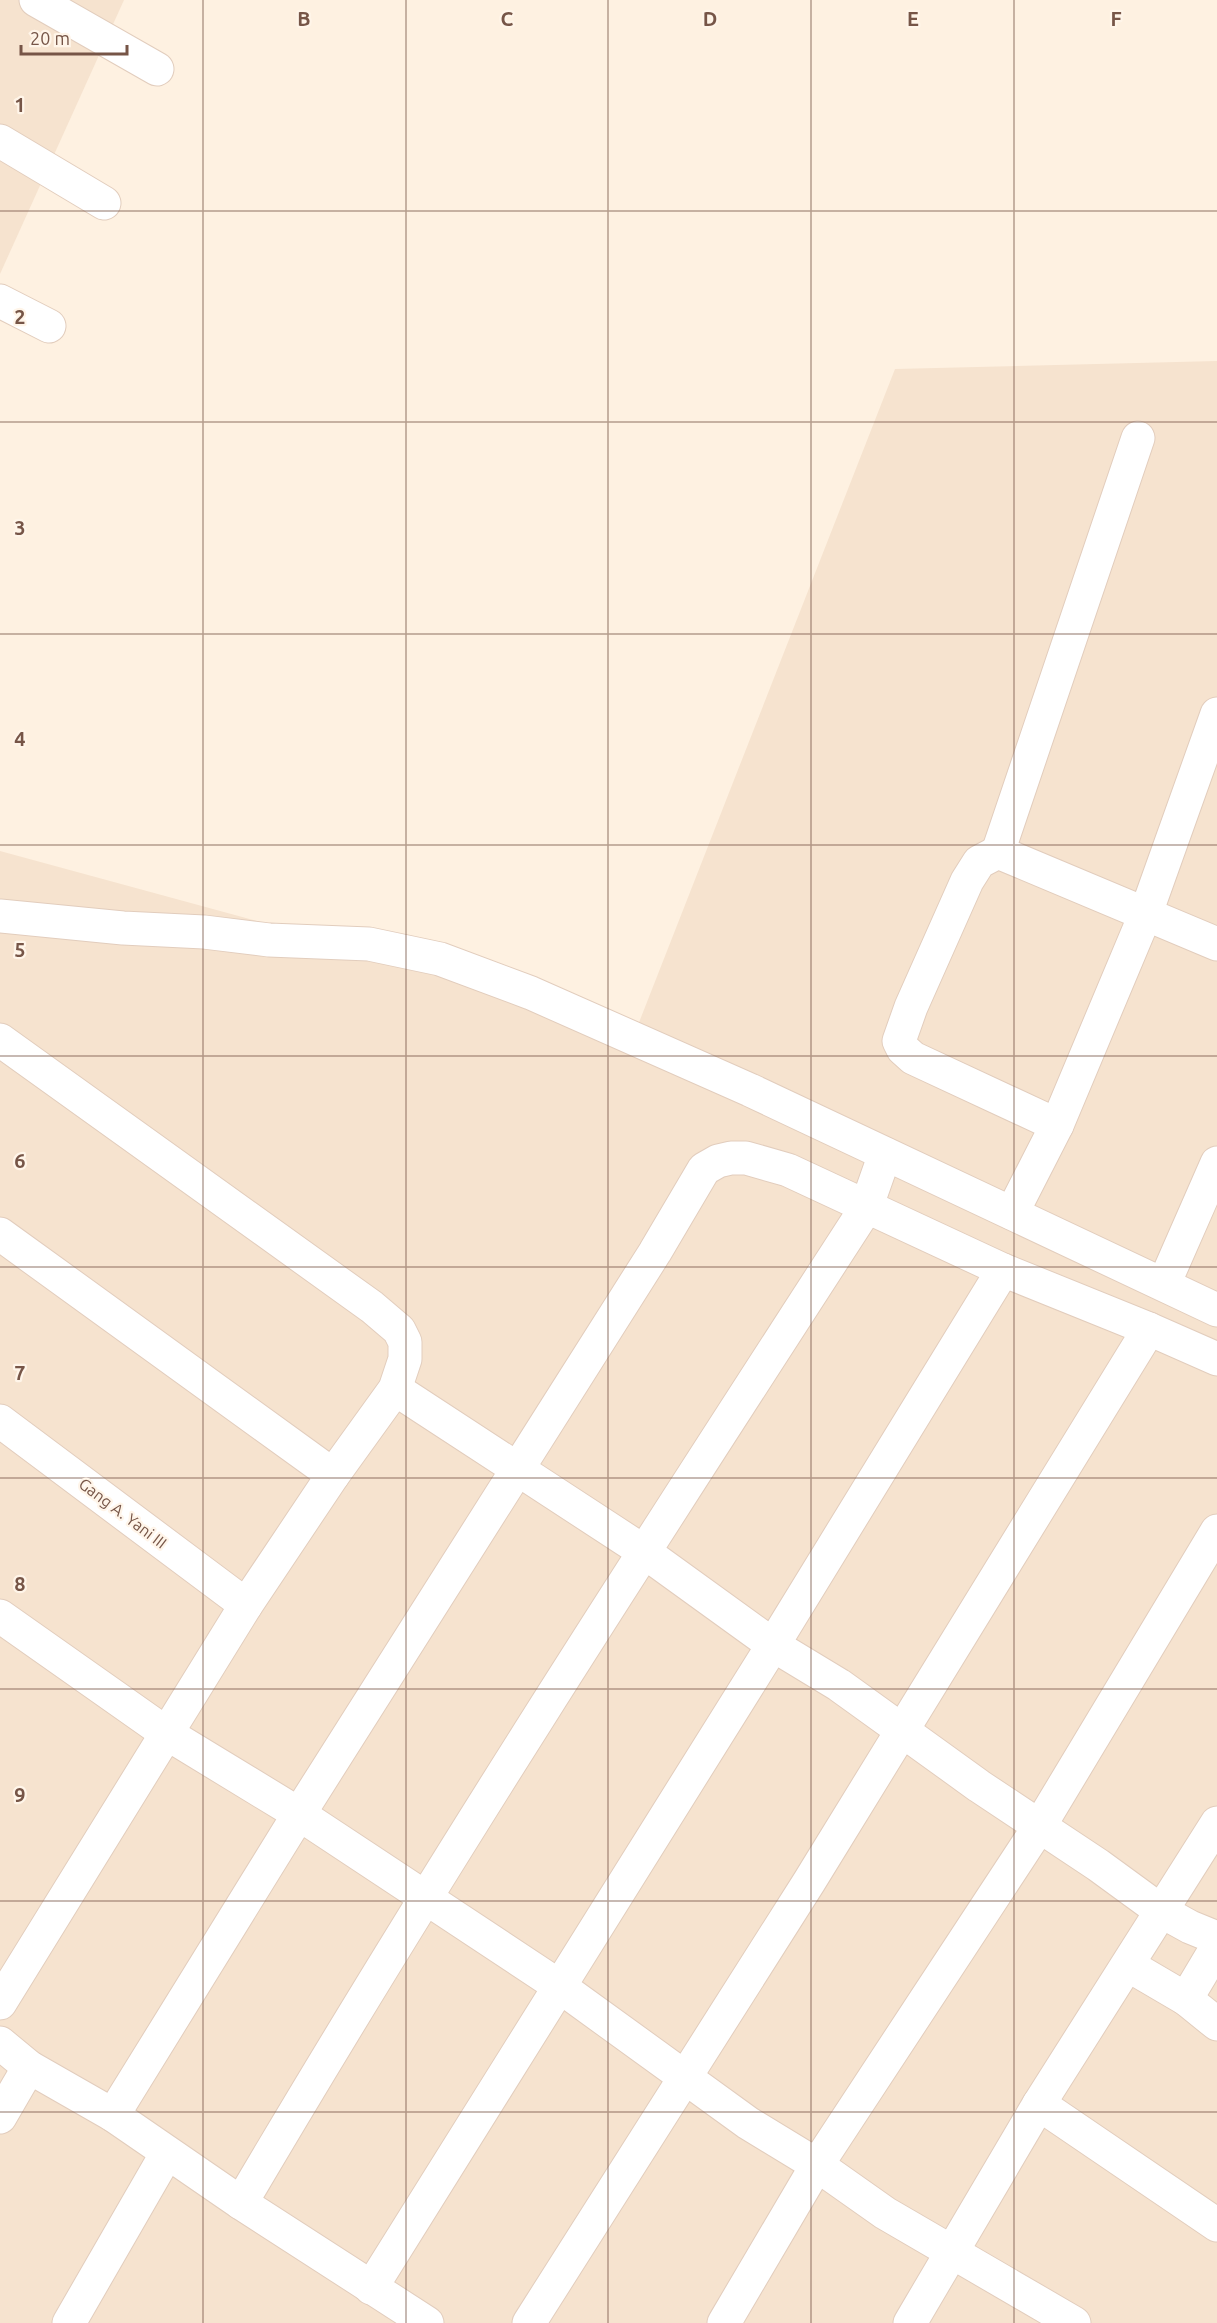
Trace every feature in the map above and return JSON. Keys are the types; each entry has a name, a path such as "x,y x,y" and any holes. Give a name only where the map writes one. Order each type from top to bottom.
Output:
{"street":[{"path":"36,0 158,69"},
{"path":"0,141 104,203"},
{"path":"0,301 49,326"},
{"path":"1057,1125 913,1058 903,1049 899,1041 911,1007 967,881 979,862 998,852 1138,438"},
{"path":"1012,1213 1057,1125 1146,913 1217,714"},
{"path":"998,852 1217,944"},
{"path":"0,916 123,928 204,932 269,940 369,944 440,959 553,1003 750,1090 1217,1310"},
{"path":"0,1040 372,1307 399,1330 405,1342 406,1351 395,1389 333,1475 246,1605 0,2003"},
{"path":"241,2203 346,2025 643,1551 866,1208 885,1154"},
{"path":"114,2115 299,1814 655,1252 704,1169 718,1161 746,1158 788,1170 1003,1270 1217,1359"},
{"path":"1164,1284 1217,1164"},
{"path":"0,1234 333,1475"},
{"path":"371,2288 773,1645 1003,1270"},
{"path":"529,2323 686,2078 1149,1329"},
{"path":"395,1389 643,1551 773,1645 839,1685 1161,1911 1190,1927 1217,1938"},
{"name":"Gang A. Yani III","path":"0,1421 246,1605"},
{"path":"724,2323 817,2165 1039,1827 1217,1531"},
{"path":"0,1616 166,1733 299,1814 559,1986 748,2123 817,2165 885,2213 950,2253 1074,2323"},
{"path":"909,2323 1039,2104 1217,1823"},
{"path":"1186,1998 1217,1947"},
{"path":"1128,1965 1186,1998 1217,2024"},
{"path":"0,2043 29,2067 114,2115 241,2203 427,2323"},
{"path":"0,2117 29,2067"},
{"path":"1039,2104 1217,2225"},
{"path":"69,2323 167,2153"}],"shaded area":[{"path":"0,0 124,0 0,274"},
{"path":"1217,361 1217,2323 0,2323 0,851 638,1025 895,369"}]}
